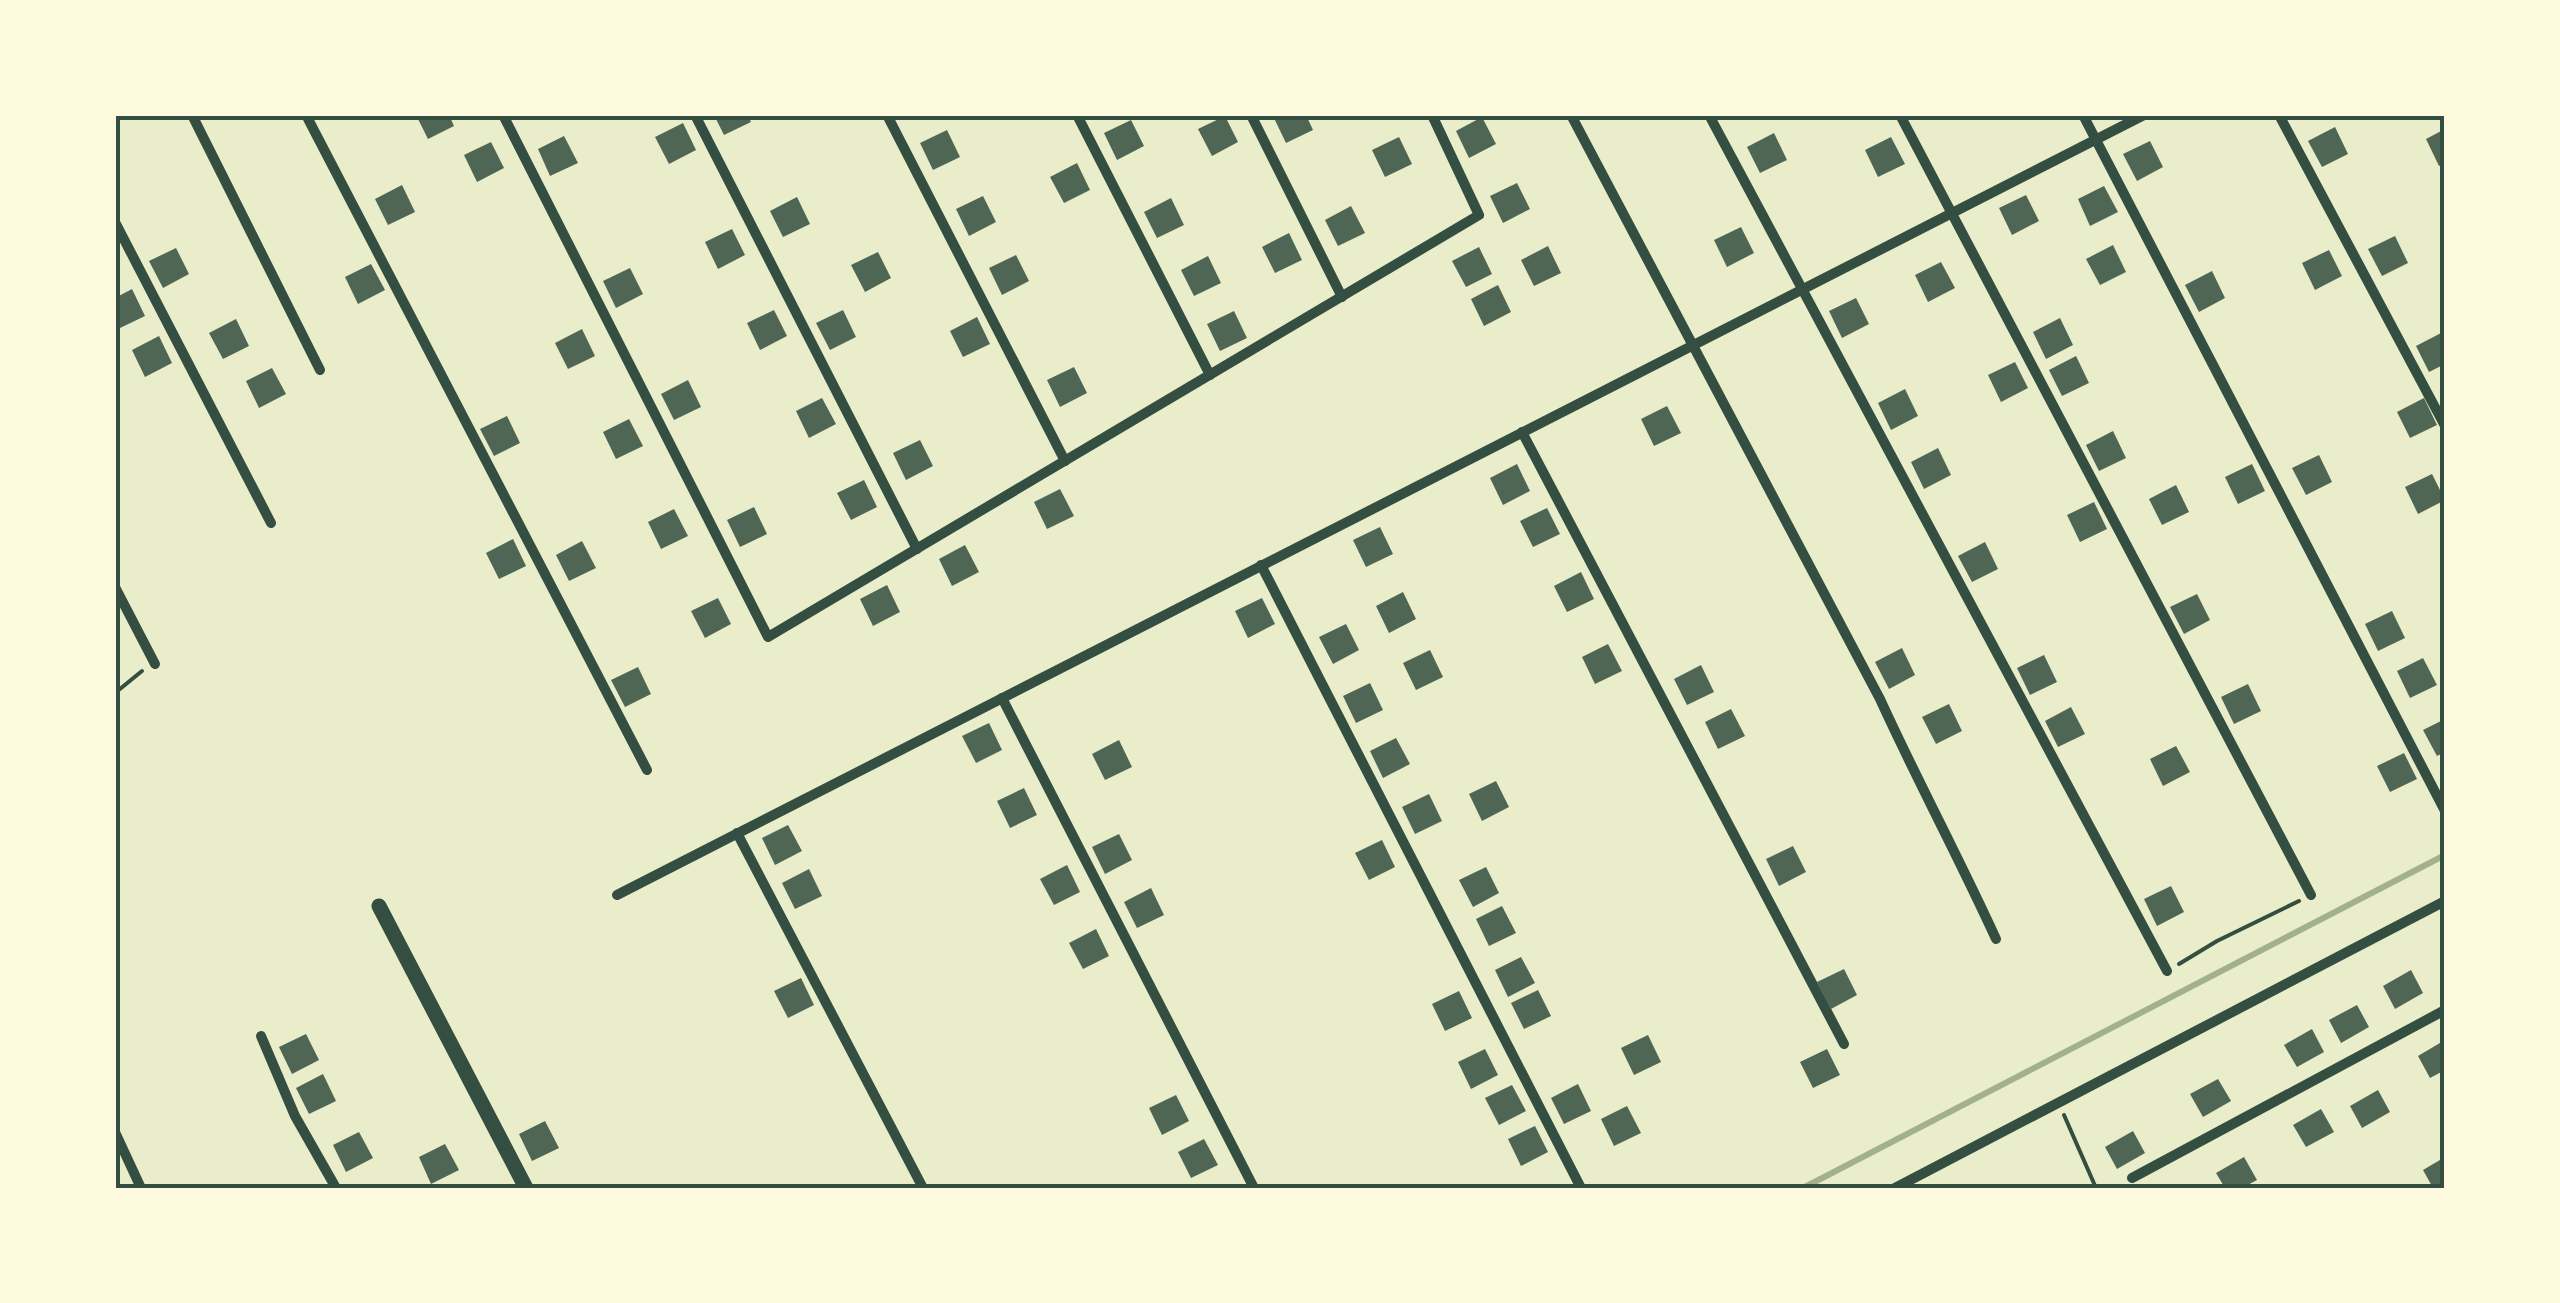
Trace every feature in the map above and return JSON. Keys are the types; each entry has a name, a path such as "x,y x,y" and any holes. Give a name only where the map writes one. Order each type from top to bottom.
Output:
{"street":[{"path":"192,115 320,370"},
{"path":"306,115 647,770"},
{"path":"503,115 768,637 1480,215 1432,115"},
{"path":"695,115 917,549"},
{"path":"887,115 1065,461"},
{"path":"1078,115 1210,376"},
{"path":"1251,115 1342,297"},
{"path":"1571,115 1880,699 1996,939"},
{"path":"1708,115 2167,972"},
{"path":"1900,115 2311,895"},
{"path":"2084,115 2445,811"},
{"path":"617,895 2144,115"},
{"path":"2279,115 2445,426"},
{"path":"115,222 271,523"},
{"path":"1522,432 1844,1044"},
{"path":"1261,565 1581,1188"},
{"path":"115,587 154,664"},
{"path":"1002,698 1254,1188"},
{"path":"736,832 922,1188"},
{"path":"1895,1188 2445,901"},
{"path":"379,906 526,1188"},
{"path":"2132,1178 2445,1010"},
{"path":"262,1036 295,1116 336,1188"},
{"path":"115,1132 140,1188"}],"path":[{"path":"115,693 154,664"},
{"path":"2167,972 2217,941 2311,895"},
{"path":"2070,1128 2096,1188"}],"building":[{"path":"416,115 449,115 454,126 428,139"},
{"path":"714,115 748,115 751,122 724,135"},
{"path":"1306,115 1313,130 1286,143 1273,116"},
{"path":"1225,116 1238,142 1212,156 1198,129"},
{"path":"1482,117 1496,144 1469,158 1456,131"},
{"path":"1131,120 1144,146 1117,160 1104,133"},
{"path":"683,123 696,150 669,164 655,137"},
{"path":"2335,127 2348,154 2322,167 2308,141"},
{"path":"2445,129 2445,163 2439,166 2426,139"},
{"path":"947,130 960,157 933,170 920,143"},
{"path":"1774,133 1787,160 1760,173 1747,147"},
{"path":"564,136 578,163 550,176 538,149"},
{"path":"1399,137 1412,164 1385,177 1372,150"},
{"path":"1891,137 1905,164 1878,177 1865,150"},
{"path":"2150,141 2163,167 2137,181 2123,154"},
{"path":"491,142 504,168 477,182 464,155"},
{"path":"1077,163 1090,190 1064,203 1050,177"},
{"path":"1517,183 1530,209 1503,223 1490,196"},
{"path":"402,185 415,212 388,225 375,199"},
{"path":"2104,186 2118,212 2090,226 2078,199"},
{"path":"2026,195 2039,221 2012,235 1999,208"},
{"path":"983,196 996,222 969,236 956,209"},
{"path":"797,197 810,224 783,237 770,211"},
{"path":"1171,198 1184,225 1157,238 1144,212"},
{"path":"1351,206 1365,233 1338,246 1325,220"},
{"path":"1741,227 1754,253 1727,267 1714,240"},
{"path":"732,229 745,255 718,269 705,242"},
{"path":"1289,233 1302,260 1275,273 1262,247"},
{"path":"2395,236 2408,263 2382,276 2368,249"},
{"path":"2113,245 2126,272 2100,285 2086,259"},
{"path":"1548,246 1561,273 1534,286 1521,260"},
{"path":"1479,247 1492,274 1466,287 1452,261"},
{"path":"176,248 189,274 163,288 149,261"},
{"path":"2329,250 2342,276 2315,290 2302,263"},
{"path":"878,252 891,278 865,292 851,265"},
{"path":"1016,255 1029,281 1002,295 989,268"},
{"path":"1208,256 1221,283 1194,296 1181,270"},
{"path":"1941,262 1955,288 1928,302 1915,275"},
{"path":"371,264 385,290 358,304 345,277"},
{"path":"630,268 643,294 616,308 603,281"},
{"path":"2212,271 2225,298 2199,312 2185,285"},
{"path":"1498,285 1511,312 1484,326 1471,299"},
{"path":"132,289 145,316 118,329 115,298"},
{"path":"1856,298 1869,324 1842,338 1829,311"},
{"path":"774,310 787,336 760,350 747,323"},
{"path":"843,310 856,337 830,350 816,323"},
{"path":"1234,311 1247,338 1220,351 1207,324"},
{"path":"977,317 990,344 963,357 950,331"},
{"path":"2060,318 2073,345 2046,359 2033,332"},
{"path":"236,319 249,346 223,359 209,333"},
{"path":"582,329 595,356 568,369 555,343"},
{"path":"2443,332 2445,364 2429,372 2416,346"},
{"path":"159,336 172,363 145,377 132,350"},
{"path":"2076,356 2089,383 2062,396 2049,370"},
{"path":"2015,362 2028,388 2001,402 1988,375"},
{"path":"1074,367 1087,393 1060,407 1047,380"},
{"path":"272,368 286,394 259,408 246,381"},
{"path":"688,380 701,407 674,420 661,394"},
{"path":"1905,389 1918,416 1891,430 1878,403"},
{"path":"822,398 836,424 809,438 796,411"},
{"path":"2424,398 2437,425 2410,438 2397,412"},
{"path":"1667,406 1681,433 1654,446 1641,419"},
{"path":"507,416 520,443 494,456 480,429"},
{"path":"629,419 643,446 616,459 603,432"},
{"path":"2113,431 2126,458 2099,471 2086,445"},
{"path":"920,440 933,466 906,480 893,453"},
{"path":"1938,448 1951,475 1924,489 1911,462"},
{"path":"2319,455 2332,482 2306,495 2292,468"},
{"path":"1517,464 1530,491 1503,505 1490,478"},
{"path":"2252,464 2265,491 2238,504 2225,477"},
{"path":"2432,474 2445,500 2418,514 2405,487"},
{"path":"864,480 877,507 851,520 837,493"},
{"path":"2176,485 2189,512 2162,525 2149,499"},
{"path":"1060,489 1074,516 1047,529 1034,502"},
{"path":"2094,502 2107,529 2080,542 2067,515"},
{"path":"754,507 767,534 740,547 727,520"},
{"path":"1547,508 1560,534 1533,547 1520,521"},
{"path":"674,509 688,536 661,549 648,522"},
{"path":"1380,527 1393,554 1366,567 1353,540"},
{"path":"513,539 526,566 499,579 486,553"},
{"path":"582,541 596,568 569,581 556,555"},
{"path":"1985,542 1998,569 1972,582 1958,556"},
{"path":"965,545 979,572 952,586 939,559"},
{"path":"1581,572 1594,599 1567,612 1554,586"},
{"path":"887,585 900,612 873,626 860,599"},
{"path":"1403,592 1416,619 1389,633 1376,606"},
{"path":"2197,594 2210,620 2184,634 2170,607"},
{"path":"718,598 731,624 705,638 691,611"},
{"path":"1262,598 1275,624 1248,638 1235,611"},
{"path":"2392,611 2405,638 2378,651 2365,624"},
{"path":"1346,624 1359,650 1333,664 1319,637"},
{"path":"1608,644 1622,671 1595,684 1582,657"},
{"path":"1902,648 1915,675 1889,689 1875,662"},
{"path":"1430,650 1443,677 1416,690 1403,663"},
{"path":"2044,655 2057,682 2030,695 2017,668"},
{"path":"2423,658 2437,685 2410,698 2397,671"},
{"path":"1701,665 1714,692 1687,705 1674,679"},
{"path":"638,667 651,694 625,707 611,680"},
{"path":"1370,683 1383,710 1356,723 1343,696"},
{"path":"2248,684 2261,711 2234,724 2221,697"},
{"path":"1949,704 1962,731 1936,744 1922,717"},
{"path":"2071,707 2085,734 2058,747 2045,721"},
{"path":"1731,709 1745,736 1718,749 1705,722"},
{"path":"2445,719 2445,752 2437,756 2423,730"},
{"path":"989,723 1002,750 976,763 962,736"},
{"path":"1396,738 1410,764 1383,778 1370,751"},
{"path":"1119,740 1132,767 1105,780 1092,754"},
{"path":"2176,746 2190,772 2163,786 2150,759"},
{"path":"2404,753 2417,779 2390,792 2377,766"},
{"path":"1496,781 1509,807 1482,821 1469,794"},
{"path":"1024,788 1037,815 1010,828 997,801"},
{"path":"1429,794 1442,821 1415,834 1402,807"},
{"path":"788,825 802,851 775,865 762,838"},
{"path":"1119,834 1132,860 1105,874 1092,847"},
{"path":"1382,840 1395,867 1369,880 1355,853"},
{"path":"1793,846 1806,872 1779,886 1766,859"},
{"path":"1067,865 1080,892 1054,905 1040,879"},
{"path":"1486,867 1499,893 1473,907 1459,880"},
{"path":"809,869 822,896 795,909 782,883"},
{"path":"2171,886 2184,912 2157,926 2144,899"},
{"path":"1151,888 1164,915 1137,928 1124,902"},
{"path":"1502,906 1516,933 1489,946 1476,919"},
{"path":"1096,929 1109,956 1083,969 1069,943"},
{"path":"1521,957 1535,983 1508,997 1495,970"},
{"path":"1844,969 1857,995 1831,1009 1817,982"},
{"path":"2411,970 2423,993 2395,1009 2383,986"},
{"path":"801,978 814,1005 788,1018 774,991"},
{"path":"1538,990 1551,1016 1524,1029 1511,1003"},
{"path":"1459,991 1472,1018 1445,1031 1432,1004"},
{"path":"2357,1005 2369,1027 2341,1043 2329,1020"},
{"path":"2312,1029 2324,1052 2297,1067 2284,1045"},
{"path":"306,1034 319,1060 292,1074 279,1047"},
{"path":"1648,1035 1661,1062 1634,1075 1621,1048"},
{"path":"2445,1040 2445,1070 2430,1078 2418,1056"},
{"path":"1485,1049 1498,1075 1471,1089 1458,1062"},
{"path":"1827,1049 1840,1075 1813,1088 1800,1062"},
{"path":"323,1074 336,1101 309,1114 296,1088"},
{"path":"2218,1079 2231,1101 2203,1117 2190,1094"},
{"path":"1578,1084 1591,1111 1564,1124 1551,1098"},
{"path":"1512,1085 1526,1111 1499,1125 1485,1098"},
{"path":"2378,1090 2390,1112 2362,1128 2350,1106"},
{"path":"1176,1095 1189,1121 1162,1135 1149,1108"},
{"path":"1627,1106 1641,1133 1614,1146 1601,1119"},
{"path":"2321,1109 2334,1132 2306,1147 2293,1125"},
{"path":"545,1121 559,1148 532,1161 519,1134"},
{"path":"1535,1126 1548,1152 1521,1166 1508,1139"},
{"path":"2133,1131 2145,1153 2117,1169 2105,1147"},
{"path":"359,1132 373,1158 346,1172 333,1145"},
{"path":"1204,1139 1218,1165 1191,1178 1178,1152"},
{"path":"445,1144 459,1170 431,1184 419,1157"},
{"path":"2244,1157 2257,1180 2242,1188 2225,1188 2216,1173"},
{"path":"2445,1157 2445,1187 2433,1188 2423,1170"}],"waterway":[{"path":"1803,1188 2445,855"}]}
